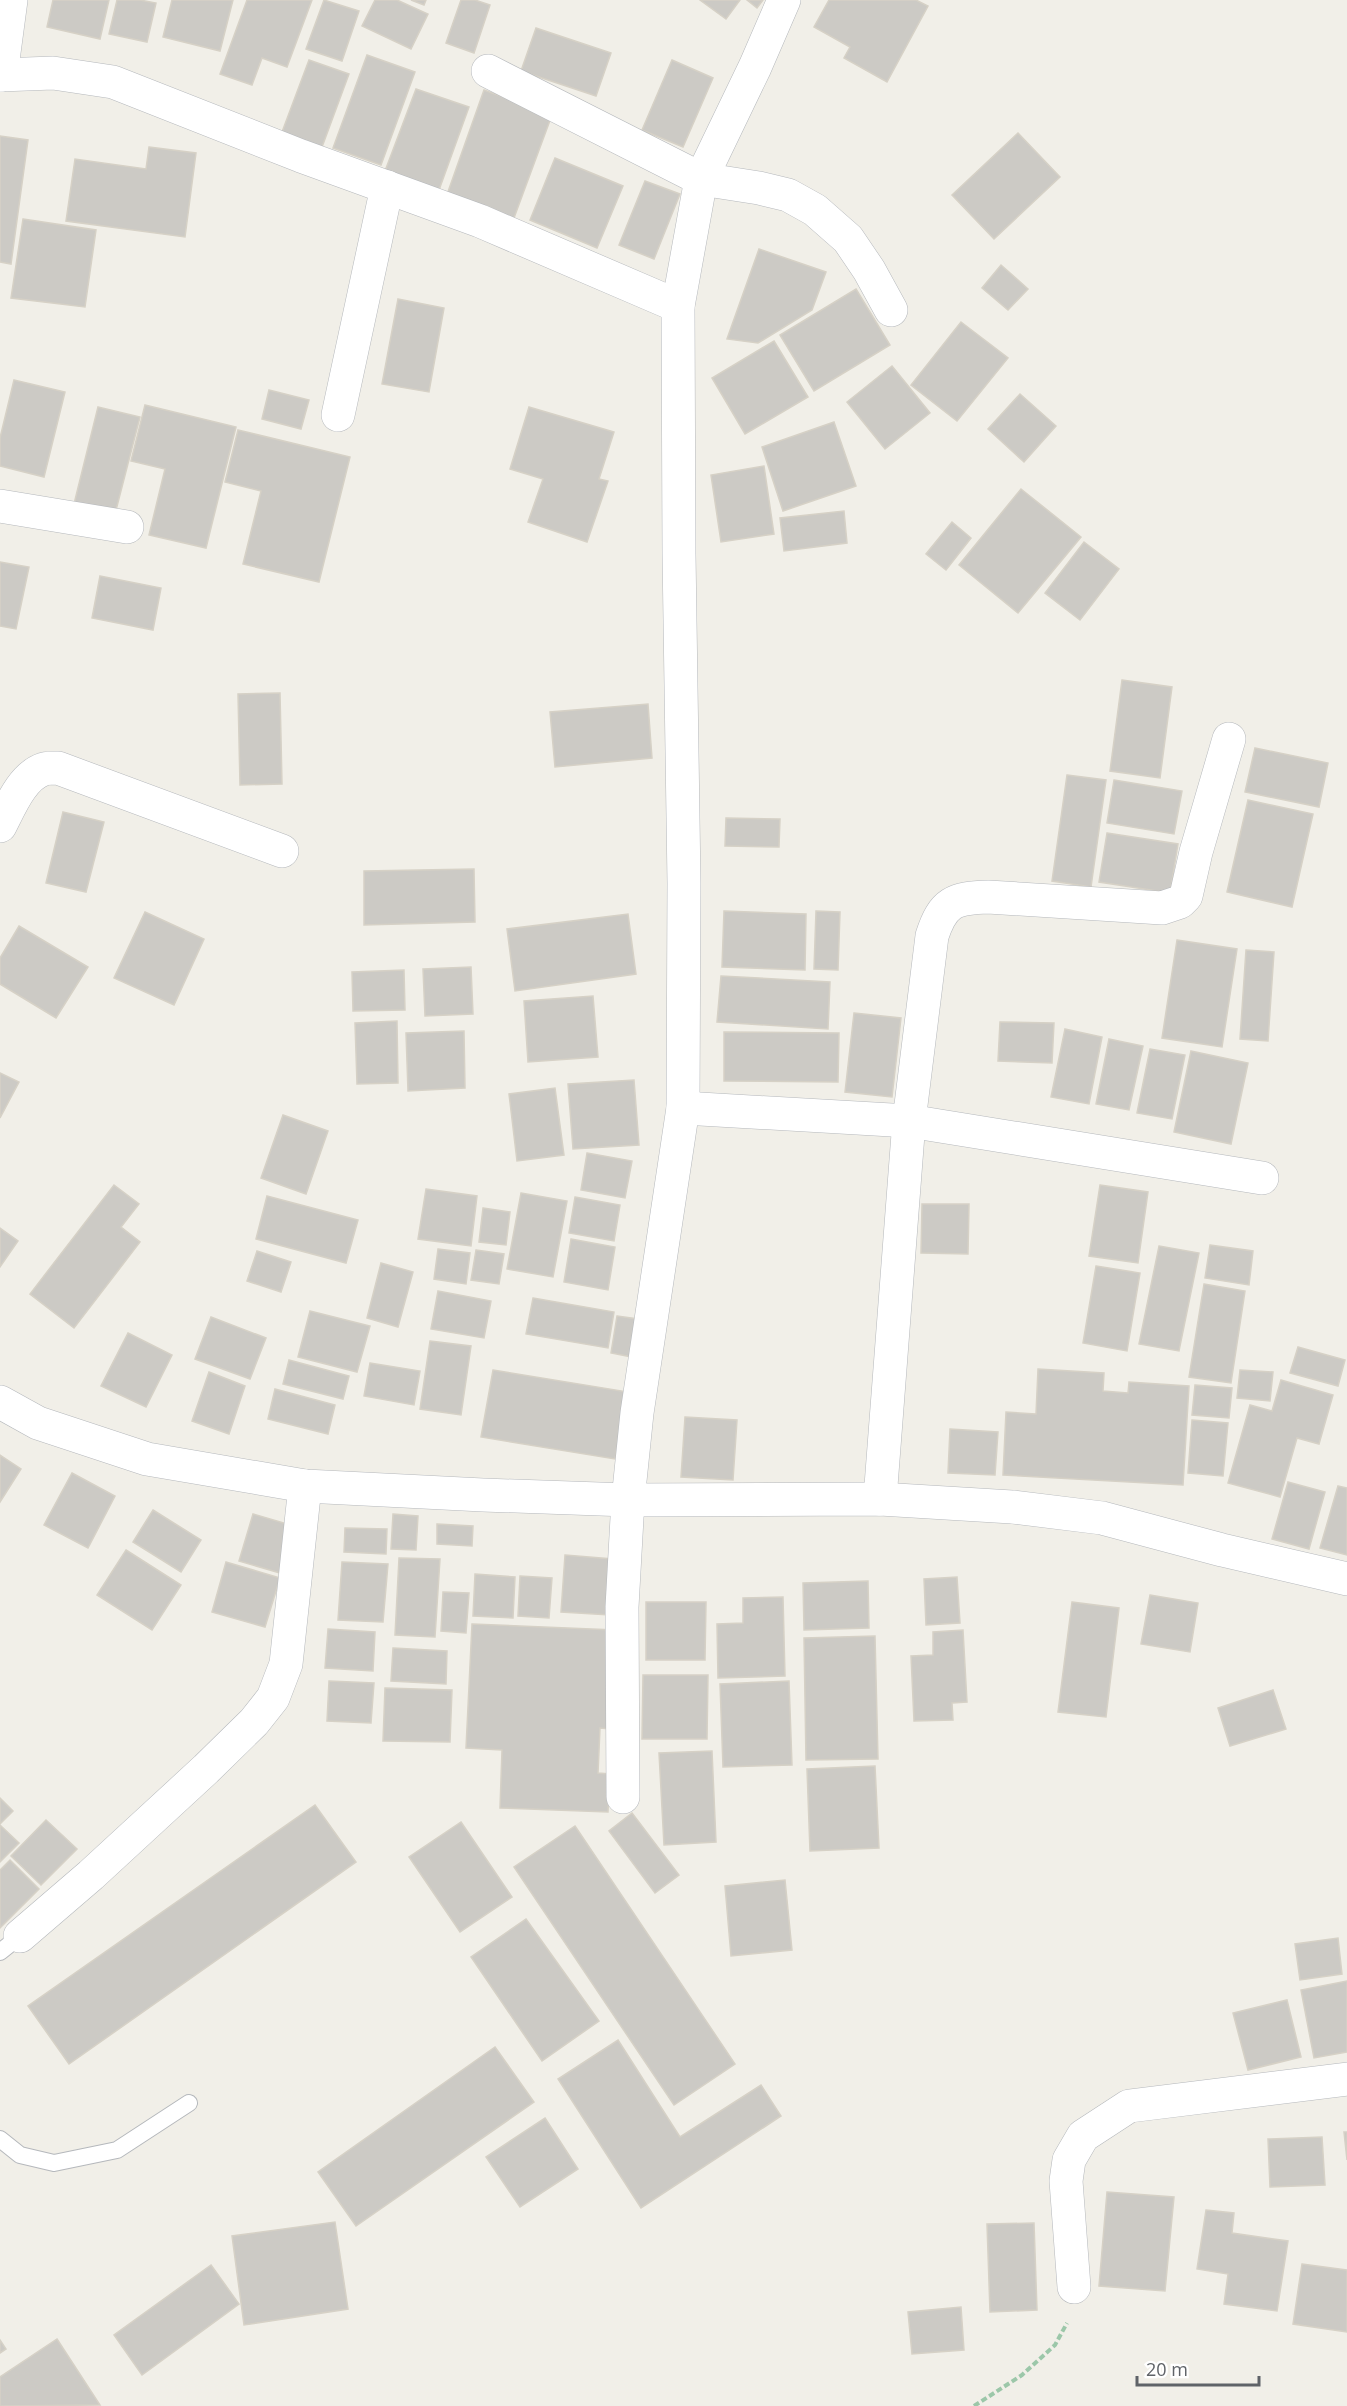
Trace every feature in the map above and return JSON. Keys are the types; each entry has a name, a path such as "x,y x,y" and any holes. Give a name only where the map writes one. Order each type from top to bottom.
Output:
{"street":[{"path":"11,0 1,75 53,73 113,82 301,156 480,221 678,306"},
{"path":"623,1797 622,1607 628,1500 637,1413 683,1108 684,883 678,306 701,179 784,0"},
{"path":"488,71 701,179 789,195 815,210 848,239 869,270 891,310"},
{"path":"338,415 387,187"},
{"path":"0,506 127,527"},
{"path":"880,1499 909,1121 932,936 938,916 950,903 966,898 988,897 1162,908 1180,902 1186,896 1196,852 1229,739"},
{"path":"0,826 20,790 31,776 44,769 58,768 282,851"},
{"path":"683,1108 909,1121 1262,1178"},
{"path":"0,1402 38,1423 147,1459 305,1486 628,1500 880,1499 1012,1507 1102,1518 1222,1550 1347,1579"},
{"path":"10,1944 91,1875 197,1778 254,1722 273,1698 285,1664 305,1486"},
{"path":"1074,2287 1066,2181 1069,2160 1083,2136 1129,2106 1347,2079"}],"lane":[{"path":"0,2139 20,2156 54,2163 117,2150 189,2103"}],"path":[{"path":"974,2406 1022,2375 1055,2345 1068,2322 1074,2287"}],"building":[{"path":"53,0 109,0 100,39 47,27"},
{"path":"117,0 156,3 147,42 109,34"},
{"path":"172,0 233,0 220,51 163,37"},
{"path":"247,0 312,0 287,67 262,58 252,85 220,74"},
{"path":"324,0 359,11 342,61 306,49"},
{"path":"375,0 397,0 428,14 411,49 362,26"},
{"path":"411,0 426,0 424,5"},
{"path":"461,0 475,0 490,5 474,53 446,43"},
{"path":"700,0 740,0 726,19"},
{"path":"747,0 763,0 757,8"},
{"path":"829,0 916,0 928,6 887,82 844,58 850,47 814,27"},
{"path":"536,28 611,53 596,96 521,71"},
{"path":"367,55 415,72 381,165 333,148"},
{"path":"309,60 349,74 322,147 282,132"},
{"path":"672,60 713,78 683,147 642,130"},
{"path":"416,89 469,107 439,190 385,171"},
{"path":"484,90 552,115 511,226 444,203"},
{"path":"1018,133 1060,177 994,239 952,195"},
{"path":"0,136 28,140 11,264 0,262"},
{"path":"149,147 196,153 185,237 66,221 75,159 146,169"},
{"path":"555,158 623,186 597,248 530,220"},
{"path":"645,181 680,194 654,259 619,245"},
{"path":"23,219 96,230 85,307 11,298"},
{"path":"759,249 826,272 812,310 758,343 727,339"},
{"path":"1001,265 1028,289 1008,310 982,288"},
{"path":"856,289 890,345 814,391 780,335"},
{"path":"398,299 444,308 429,392 382,384"},
{"path":"961,322 1008,358 957,421 911,385"},
{"path":"774,341 808,397 745,434 712,378"},
{"path":"892,366 930,413 885,449 847,402"},
{"path":"14,380 65,392 44,477 0,466 0,438"},
{"path":"269,390 309,400 301,429 262,419"},
{"path":"1020,394 1056,426 1024,462 988,429"},
{"path":"145,405 236,427 206,548 149,535 165,469 131,461"},
{"path":"98,407 140,417 114,518 73,508"},
{"path":"529,407 614,432 599,479 608,481 587,542 528,522 543,479 510,469"},
{"path":"834,422 856,486 783,511 762,447"},
{"path":"238,430 350,457 319,582 243,564 261,491 225,482"},
{"path":"764,466 774,534 721,542 711,475"},
{"path":"1021,489 1081,537 1018,613 959,565"},
{"path":"844,511 847,543 784,551 780,518"},
{"path":"952,522 971,538 946,570 926,554"},
{"path":"1084,542 1119,569 1080,620 1045,593"},
{"path":"0,562 29,567 16,629 0,626"},
{"path":"100,576 161,588 153,630 92,618"},
{"path":"1122,680 1172,687 1160,778 1110,771"},
{"path":"280,693 282,784 240,785 238,694"},
{"path":"648,704 652,758 555,767 550,712"},
{"path":"1255,748 1328,763 1319,807 1245,792"},
{"path":"1067,775 1106,780 1091,887 1052,881"},
{"path":"1114,780 1182,791 1174,834 1107,823"},
{"path":"1248,800 1313,814 1292,907 1227,892"},
{"path":"63,812 104,822 86,892 46,883"},
{"path":"726,818 780,819 779,847 725,846"},
{"path":"1107,833 1178,844 1170,893 1099,882"},
{"path":"474,869 475,922 364,925 364,871"},
{"path":"724,911 806,914 805,970 722,967"},
{"path":"816,911 840,912 838,970 814,969"},
{"path":"145,912 204,939 174,1005 114,978"},
{"path":"628,914 636,974 515,991 507,929"},
{"path":"19,926 88,967 56,1018 0,984 0,958"},
{"path":"1177,940 1237,949 1222,1047 1162,1038"},
{"path":"1246,950 1274,952 1268,1041 1240,1039"},
{"path":"471,967 473,1014 425,1016 423,969"},
{"path":"404,970 405,1010 353,1011 352,972"},
{"path":"721,976 830,982 828,1029 717,1022"},
{"path":"593,996 598,1057 528,1062 524,1001"},
{"path":"854,1013 901,1018 892,1097 845,1092"},
{"path":"397,1021 398,1083 357,1084 355,1023"},
{"path":"1000,1022 1054,1023 1052,1063 998,1061"},
{"path":"1065,1029 1102,1037 1089,1104 1051,1097"},
{"path":"464,1031 465,1088 408,1091 406,1033"},
{"path":"724,1032 839,1033 838,1082 724,1081"},
{"path":"1109,1039 1143,1046 1129,1110 1096,1104"},
{"path":"1150,1049 1185,1055 1172,1119 1137,1113"},
{"path":"1191,1051 1248,1063 1231,1144 1174,1132"},
{"path":"0,1073 19,1082 0,1118"},
{"path":"634,1080 639,1145 573,1149 568,1084"},
{"path":"555,1088 564,1155 517,1161 509,1094"},
{"path":"283,1115 328,1131 306,1194 261,1178"},
{"path":"587,1153 632,1161 625,1198 581,1190"},
{"path":"114,1185 139,1204 121,1227 140,1242 74,1328 30,1294"},
{"path":"1100,1185 1148,1192 1138,1263 1089,1256"},
{"path":"426,1189 477,1196 471,1246 418,1239"},
{"path":"521,1193 567,1201 553,1277 507,1269"},
{"path":"267,1196 358,1220 346,1263 256,1239"},
{"path":"575,1197 620,1205 614,1241 569,1233"},
{"path":"922,1204 969,1204 968,1254 921,1253"},
{"path":"483,1208 510,1212 506,1245 479,1242"},
{"path":"0,1228 18,1241 0,1267"},
{"path":"571,1239 615,1247 608,1290 564,1282"},
{"path":"1210,1245 1253,1251 1249,1285 1205,1278"},
{"path":"1159,1246 1199,1253 1179,1351 1139,1344"},
{"path":"438,1249 470,1253 466,1284 434,1279"},
{"path":"476,1250 504,1254 499,1284 471,1280"},
{"path":"257,1251 291,1262 281,1292 247,1281"},
{"path":"381,1263 413,1272 398,1327 367,1318"},
{"path":"1096,1266 1140,1273 1127,1351 1083,1343"},
{"path":"1204,1284 1245,1291 1231,1383 1189,1377"},
{"path":"438,1291 491,1301 484,1338 431,1329"},
{"path":"533,1298 614,1312 608,1348 526,1334"},
{"path":"310,1311 370,1326 357,1372 298,1357"},
{"path":"617,1316 638,1319 632,1357 611,1353"},
{"path":"211,1317 266,1338 250,1379 195,1359"},
{"path":"128,1333 172,1355 146,1407 101,1386"},
{"path":"430,1341 471,1346 461,1415 420,1409"},
{"path":"1298,1347 1345,1360 1338,1386 1290,1373"},
{"path":"289,1360 349,1376 343,1399 283,1384"},
{"path":"370,1363 420,1371 414,1405 364,1396"},
{"path":"1038,1369 1104,1373 1103,1391 1128,1393 1129,1382 1189,1386 1183,1485 1003,1475 1006,1412 1036,1414"},
{"path":"493,1370 628,1392 615,1459 481,1437"},
{"path":"1240,1370 1273,1372 1270,1401 1237,1398"},
{"path":"209,1372 245,1386 229,1434 192,1421"},
{"path":"1281,1380 1333,1395 1319,1444 1297,1438 1280,1497 1228,1483 1250,1405 1272,1411"},
{"path":"1195,1385 1232,1388 1229,1418 1192,1415"},
{"path":"275,1389 335,1405 328,1434 268,1419"},
{"path":"685,1417 737,1420 733,1480 681,1477"},
{"path":"1192,1420 1228,1423 1223,1476 1188,1473"},
{"path":"950,1429 998,1432 995,1475 948,1473"},
{"path":"0,1455 21,1469 0,1502"},
{"path":"72,1473 115,1496 88,1548 44,1525"},
{"path":"1288,1482 1325,1492 1309,1549 1272,1539"},
{"path":"1338,1486 1347,1488 1347,1555 1320,1548"},
{"path":"153,1510 201,1540 181,1572 133,1542"},
{"path":"253,1514 294,1526 280,1573 239,1561"},
{"path":"393,1514 418,1516 416,1550 391,1549"},
{"path":"437,1524 473,1526 472,1546 437,1544"},
{"path":"345,1528 387,1529 386,1554 344,1552"},
{"path":"126,1550 181,1585 152,1630 97,1595"},
{"path":"565,1555 613,1559 610,1615 561,1612"},
{"path":"399,1558 440,1559 435,1637 395,1635"},
{"path":"226,1562 280,1578 265,1627 212,1612"},
{"path":"342,1562 388,1564 383,1622 338,1620"},
{"path":"475,1574 515,1577 513,1618 473,1616"},
{"path":"520,1576 552,1578 549,1618 518,1616"},
{"path":"957,1577 960,1623 926,1625 924,1579"},
{"path":"868,1581 869,1628 804,1630 803,1583"},
{"path":"443,1592 469,1593 466,1633 441,1631"},
{"path":"1150,1595 1198,1603 1190,1652 1141,1644"},
{"path":"783,1597 785,1676 718,1678 717,1624 743,1623 743,1598"},
{"path":"646,1602 706,1602 705,1660 646,1660"},
{"path":"1072,1602 1119,1608 1106,1717 1058,1712"},
{"path":"472,1624 615,1630 610,1729 600,1728 598,1773 610,1774 608,1812 500,1808 502,1750 466,1748"},
{"path":"328,1629 375,1632 373,1671 325,1668"},
{"path":"963,1630 967,1702 952,1703 953,1720 914,1721 911,1656 933,1655 933,1632"},
{"path":"875,1636 878,1759 806,1760 804,1638"},
{"path":"393,1648 447,1651 446,1684 391,1681"},
{"path":"643,1675 708,1675 707,1739 642,1739"},
{"path":"329,1681 374,1683 371,1723 327,1721"},
{"path":"789,1681 792,1765 723,1767 720,1684"},
{"path":"385,1688 452,1690 450,1742 383,1741"},
{"path":"1273,1690 1286,1729 1230,1746 1218,1708"},
{"path":"712,1751 716,1842 664,1845 659,1753"},
{"path":"875,1766 879,1848 810,1851 807,1769"},
{"path":"0,1798 13,1811 0,1824"},
{"path":"315,1805 356,1862 69,2064 28,2006"},
{"path":"632,1813 679,1875 655,1893 609,1831"},
{"path":"46,1820 77,1849 41,1885 11,1856"},
{"path":"461,1822 512,1897 460,1932 409,1857"},
{"path":"0,1825 19,1843 0,1862"},
{"path":"575,1826 735,2064 674,2105 514,1867"},
{"path":"10,1860 39,1889 0,1928 0,1870"},
{"path":"785,1880 792,1950 731,1956 725,1886"},
{"path":"526,1919 599,2021 542,2061 471,1957"},
{"path":"1338,1938 1342,1974 1300,1980 1295,1944"},
{"path":"1347,1981 1347,2052 1314,2058 1301,1990"},
{"path":"1287,2000 1301,2057 1248,2070 1233,2013"},
{"path":"618,2040 680,2137 761,2085 781,2116 641,2208 558,2079"},
{"path":"495,2047 534,2102 356,2226 318,2172"},
{"path":"545,2118 578,2169 520,2207 486,2157"},
{"path":"1344,2132 1347,2132 1347,2160"},
{"path":"1322,2137 1325,2185 1270,2187 1268,2139"},
{"path":"1107,2192 1174,2197 1165,2291 1099,2286"},
{"path":"1206,2210 1234,2213 1232,2233 1288,2241 1277,2311 1224,2304 1228,2274 1197,2269"},
{"path":"335,2222 348,2309 244,2325 232,2236"},
{"path":"1034,2223 1037,2310 990,2312 987,2224"},
{"path":"1302,2264 1347,2270 1347,2332 1293,2324"},
{"path":"211,2265 239,2304 142,2375 114,2335"},
{"path":"961,2307 964,2350 912,2354 908,2312"},
{"path":"57,2339 100,2405 0,2406 0,2377"},
{"path":"0,2340 6,2349 0,2353"}]}
